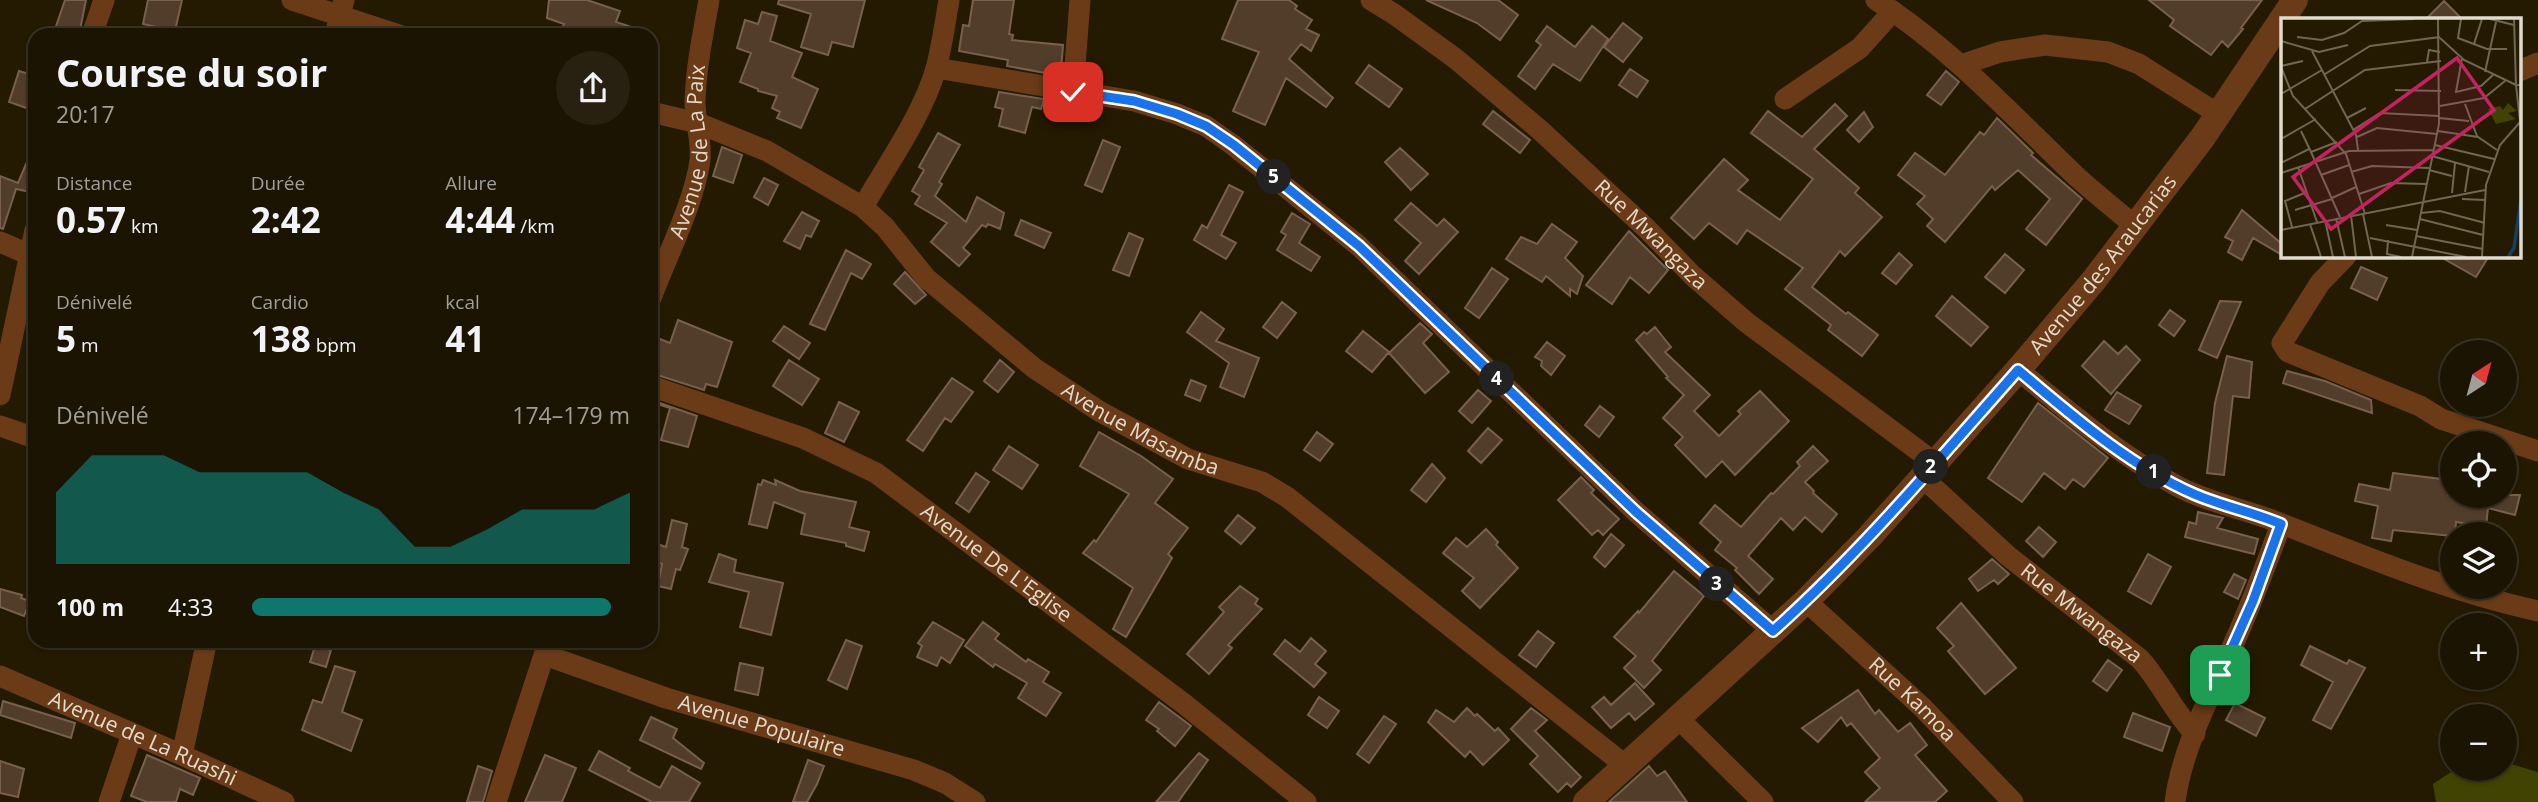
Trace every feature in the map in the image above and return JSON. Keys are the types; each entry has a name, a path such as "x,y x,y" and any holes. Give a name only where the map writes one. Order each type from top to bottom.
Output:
{"street":[{"path":"94,28 104,0"},
{"path":"292,0 376,28"},
{"name":"Avenue de La Paix","path":"658,278 696,177 700,147 695,108 696,78 709,0"},
{"path":"863,207 918,112 936,68 949,0"},
{"path":"1073,92 1080,0"},
{"name":"Rue Mwangaza","path":"1371,0 1456,59 1647,229 1693,276 1928,470 2008,556 2140,659 2150,670 2171,706 2195,733"},
{"name":"Avenue des Araucarias","path":"2283,18 2295,0"},
{"path":"1784,99 1860,48 1884,6 1961,65 2080,179 2135,226"},
{"name":"Avenue des Araucarias","path":"1586,802 1806,601 1870,536 2018,370 2094,280 2135,226 2218,114 2281,21"},
{"path":"1961,65 2000,52 2045,45 2108,52 2139,64 2218,114"},
{"path":"2520,71 2538,63"},
{"path":"936,68 1134,101 1206,126 1234,145 1359,246 1635,511 1773,631"},
{"name":"Avenue Masamba","path":"658,114 698,123 767,151 863,207 885,227 926,278 1034,368 1099,411 1188,459 1262,482 1287,497 1626,766"},
{"path":"0,242 28,254"},
{"path":"2345,257 2320,283 2282,343 2288,352 2420,406 2441,419 2538,451"},
{"path":"0,395 28,259"},
{"path":"2018,370 2093,432 2177,486 2400,570 2473,594 2538,611"},
{"name":"Avenue De L'Eglise","path":"658,388 803,438 876,473 1183,703 1306,802"},
{"path":"0,426 28,436"},
{"path":"2175,802 2195,733 2253,601 2281,524"},
{"name":"Rue Kamoa","path":"1806,601 1922,708 2013,802"},
{"path":"182,755 205,648"},
{"path":"496,802 547,648"},
{"name":"Avenue Populaire","path":"547,648 666,698 914,770 945,783 975,802"},
{"name":"Avenue de La Ruashi","path":"1,678 182,755 284,802"},
{"path":"1678,718 1763,802"},
{"path":"109,802 132,734"}],"shaded area":[{"path":"2517,766 2538,772 2538,802 2436,802 2433,784 2440,779 2517,781"}],"building":[{"path":"65,0 86,0 80,28 55,28"},
{"path":"148,0 182,0 176,28 143,24"},
{"path":"549,0 587,0 620,11 616,22 634,28 562,28 564,24 547,18"},
{"path":"779,0 865,0 853,47 832,42 828,55 801,47 811,14 778,4"},
{"path":"973,0 1014,0 1009,34 1013,35 1012,40 1063,45 1061,71 1052,70 1051,74 1007,66 1008,60 959,51 963,25 969,26"},
{"path":"1238,0 1289,0 1297,6 1295,9 1312,20 1306,29 1319,35 1311,51 1301,44 1289,59 1333,98 1326,107 1286,78 1265,125 1233,111 1259,52 1222,39"},
{"path":"1426,0 1498,0 1518,15 1500,40 1477,23"},
{"path":"2149,0 2262,0 2228,47 2222,41 2211,55 2170,26 2174,20"},
{"path":"2444,1 2461,18 2427,18"},
{"path":"762,12 777,16 770,41 802,53 792,77 818,89 801,128 777,118 780,112 772,108 777,96 740,82 751,53 737,48 745,20 758,24"},
{"path":"1623,23 1642,38 1623,62 1604,47"},
{"path":"1547,26 1575,47 1592,26 1608,39 1580,81 1553,64 1535,89 1518,76 1541,45 1536,41"},
{"path":"1369,65 1402,89 1389,107 1356,83"},
{"path":"1630,69 1648,81 1637,97 1619,85"},
{"path":"19,71 28,74 28,109 9,102"},
{"path":"1946,71 1959,82 1941,105 1927,95"},
{"path":"999,92 1044,99 1041,109 1032,107 1025,133 999,126 1003,109 995,107"},
{"path":"1835,104 1847,116 1814,149 1859,188 1855,193 1882,217 1845,256 1840,251 1812,287 1878,335 1862,356 1828,330 1831,325 1785,289 1803,268 1747,230 1737,244 1709,223 1694,239 1671,218 1724,159 1748,180 1738,190 1780,220 1813,179 1751,133 1768,111 1802,137"},
{"path":"1493,111 1530,140 1520,153 1483,124"},
{"path":"1864,112 1873,127 1859,142 1847,130"},
{"path":"1997,118 2033,153 2031,155 2082,199 2046,245 2026,229 2050,199 2018,170 1995,190 1992,186 1945,242 1927,226 1933,219 1917,204 1925,196 1898,175 1915,153 1945,175 1980,132 1984,135"},
{"path":"938,133 960,145 939,182 942,184 935,196 966,222 977,197 1004,213 1000,229 988,224 986,227 982,225 963,248 970,254 959,266 931,242 947,223 915,204 920,196 912,191 924,170 919,167"},
{"path":"1103,140 1120,147 1102,192 1085,185"},
{"path":"722,147 742,155 733,183 713,176"},
{"path":"1400,148 1428,174 1411,190 1385,162"},
{"path":"28,159 28,192 16,189 3,229 0,228 0,176 18,183"},
{"path":"764,178 778,185 768,205 754,197"},
{"path":"1229,185 1243,192 1221,235 1236,243 1226,259 1194,240 1202,225 1207,228"},
{"path":"1411,203 1437,226 1444,219 1458,232 1419,274 1405,261 1421,243 1395,220"},
{"path":"2242,210 2281,243 2281,254 2253,238 2242,260 2228,252 2233,241 2225,237"},
{"path":"802,212 819,221 811,237 806,235 800,249 784,241"},
{"path":"1292,213 1310,224 1299,243 1320,257 1311,271 1277,250 1286,235 1281,232"},
{"path":"1021,220 1051,233 1044,248 1015,235"},
{"path":"1552,224 1577,242 1565,258 1583,276 1577,294 1570,289 1570,296 1546,276 1542,282 1506,259 1521,237 1537,244"},
{"path":"1629,231 1668,270 1649,293 1630,277 1612,304 1586,285"},
{"path":"1129,233 1143,239 1129,276 1113,270"},
{"path":"846,250 871,264 862,279 851,273 825,330 810,324"},
{"path":"1899,253 1912,265 1896,284 1882,273"},
{"path":"2005,254 2024,270 2005,293 1985,277"},
{"path":"2441,257 2488,257 2476,277"},
{"path":"2361,267 2387,278 2377,300 2351,288"},
{"path":"1492,268 1508,279 1479,318 1465,308"},
{"path":"905,272 926,295 915,304 894,284"},
{"path":"1952,296 1988,327 1971,346 1936,316"},
{"path":"2220,301 2241,302 2217,358 2199,350"},
{"path":"1282,302 1296,313 1277,338 1263,327"},
{"path":"2170,310 2185,321 2174,336 2159,325"},
{"path":"1201,312 1224,329 1216,341 1259,358 1244,397 1220,387 1229,363 1187,332"},
{"path":"678,320 732,342 717,387 706,384 704,390 658,375 658,344 660,339 670,343"},
{"path":"1420,323 1432,334 1423,343 1449,372 1425,393 1389,353"},
{"path":"784,326 810,343 799,359 773,341"},
{"path":"1655,327 1671,347 1665,352 1710,395 1694,411 1719,436 1741,414 1738,411 1760,391 1789,421 1735,475 1722,461 1706,477 1675,445 1683,437 1663,418 1684,395 1666,378 1668,377 1636,340"},
{"path":"1363,331 1389,352 1372,372 1346,351"},
{"path":"2104,341 2118,354 2126,346 2140,360 2111,394 2082,366"},
{"path":"1547,342 1565,356 1551,375 1541,366 1542,361 1535,357"},
{"path":"2227,356 2252,362 2249,398 2233,396 2224,475 2207,473 2215,403"},
{"path":"789,360 819,379 802,405 773,386"},
{"path":"1000,360 1014,372 998,392 984,381"},
{"path":"2287,371 2325,381 2371,400 2372,413 2283,383"},
{"path":"952,378 973,392 951,422 945,418 923,451 907,440"},
{"path":"1191,380 1206,386 1200,401 1185,395"},
{"path":"1478,390 1491,401 1472,423 1459,411"},
{"path":"2117,392 2141,406 2129,424 2105,410"},
{"path":"658,402 697,416 688,447 661,440 670,408"},
{"path":"839,402 859,412 844,442 825,433"},
{"path":"2038,403 2108,458 2084,487 2073,479 2065,489 2044,473 2022,502 1988,478"},
{"path":"1600,406 1614,417 1599,437 1585,425"},
{"path":"1488,428 1502,440 1481,463 1468,451"},
{"path":"1099,432 1141,456 1173,479 1155,503 1188,528 1168,554 1172,558 1126,637 1113,629 1133,588 1083,553 1094,540 1096,542 1129,494 1080,466"},
{"path":"1317,432 1333,444 1320,461 1304,450"},
{"path":"1009,446 1038,465 1022,489 993,470"},
{"path":"1813,446 1828,461 1805,482 1813,493 1837,514 1822,532 1805,517 1793,530 1781,518 1748,556 1773,579 1759,594 1735,570 1737,568 1715,550 1721,542 1700,523 1715,505 1741,527 1800,466 1797,462"},
{"path":"1432,464 1445,478 1426,502 1411,490"},
{"path":"976,473 989,482 969,512 956,503"},
{"path":"2393,473 2440,479 2440,508 2488,508 2487,522 2440,522 2440,535 2393,530 2391,541 2372,538 2378,506 2355,501 2359,484 2390,490"},
{"path":"1581,477 1594,490 1591,493 1619,519 1603,535 1598,530 1592,535 1558,500"},
{"path":"763,480 776,485 775,480 800,491 856,502 849,527 869,532 864,551 846,546 846,543 801,534 805,514 774,502 767,528 749,524 758,484 761,485"},
{"path":"2488,508 2517,508 2515,515"},
{"path":"2198,512 2223,518 2217,528 2258,539 2254,554 2185,537 2189,522 2196,524"},
{"path":"1238,515 1255,528 1241,544 1225,531"},
{"path":"672,520 687,524 682,547 688,549 680,570 676,569 671,589 658,586 662,564 658,563 658,544 666,547"},
{"path":"2039,527 2056,542 2043,557 2026,541"},
{"path":"1486,529 1498,542 1496,545 1518,568 1480,608 1462,591 1474,578 1443,553 1456,538 1467,547"},
{"path":"1611,534 1624,545 1605,567 1594,557"},
{"path":"719,554 736,560 734,572 783,583 771,635 740,627 749,592 709,582"},
{"path":"2148,554 2171,567 2151,604 2128,591"},
{"path":"1992,559 2009,574 1998,584 1994,580 1978,591 1969,579"},
{"path":"1674,571 1704,596 1652,661 1661,670 1644,688 1624,668 1636,656 1614,637 1638,611 1639,613"},
{"path":"2234,574 2246,580 2238,599 2224,592"},
{"path":"1240,586 1258,599 1255,604 1262,609 1228,645 1232,648 1209,674 1187,654 1224,612 1219,607"},
{"path":"0,589 22,595 21,598 28,600 24,616 0,607"},
{"path":"1961,603 2016,668 1985,694 1948,651 1954,646 1937,628"},
{"path":"933,622 964,640 950,663 941,657 937,666 917,657 922,646 918,643"},
{"path":"983,622 999,634 995,639 1026,662 1028,659 1049,672 1043,682 1061,693 1046,716 1018,698 1027,683 995,664 993,667 965,646"},
{"path":"1538,631 1554,643 1536,667 1519,655"},
{"path":"1311,638 1326,651 1315,664 1326,673 1314,687 1274,654 1285,640 1300,652"},
{"path":"846,640 862,646 847,689 828,680"},
{"path":"2310,646 2347,664 2349,660 2365,668 2331,729 2313,720 2333,682 2301,665"},
{"path":"314,648 331,650 326,667 310,662"},
{"path":"2108,660 2122,670 2107,691 2093,681"},
{"path":"740,663 763,668 758,695 735,690"},
{"path":"335,666 355,672 342,712 362,720 351,751 302,730 313,700 322,703"},
{"path":"1635,683 1654,704 1635,720 1629,713 1611,728 1592,707 1604,697 1611,705"},
{"path":"1858,690 1875,714 1879,710 1898,732 1910,723 1927,745 1915,755 1947,791 1935,802 1865,802 1880,788 1865,772 1880,758 1851,723 1847,726 1841,717 1818,742 1802,728"},
{"path":"1319,697 1339,711 1327,728 1308,715"},
{"path":"3,701 75,723 71,738 0,715"},
{"path":"1159,702 1191,726 1175,746 1146,720"},
{"path":"2235,703 2265,718 2256,736 2226,720"},
{"path":"1467,708 1495,731 1498,728 1509,740 1483,765 1470,751 1465,757 1428,722 1436,710 1454,722"},
{"path":"1531,708 1547,720 1535,731 1581,777 1571,787 1567,783 1558,792 1530,764 1538,756 1511,729"},
{"path":"2133,713 2170,727 2162,751 2124,737"},
{"path":"1384,716 1396,724 1369,763 1357,754"},
{"path":"651,717 677,729 673,738 704,763 701,769 640,740"},
{"path":"599,751 660,788 672,766 700,783 689,802 652,802 589,770"},
{"path":"1199,753 1208,760 1178,802 1156,802"},
{"path":"147,755 200,778 193,795 180,789 176,802 147,802 131,796"},
{"path":"545,755 576,768 562,802 525,802"},
{"path":"808,760 824,766 807,802 793,802"},
{"path":"0,761 24,769 18,797 0,793"},
{"path":"478,766 492,771 483,802 467,802"},
{"path":"1649,766 1657,776 1665,771 1687,802 1609,802"}],"route":[{"path":"1073,92 1134,101 1177,114 1206,126 1234,145 1359,246 1635,511 1773,631 1870,536 2018,370 2113,447 2177,486 2281,524 2253,601 2220,675"}]}
